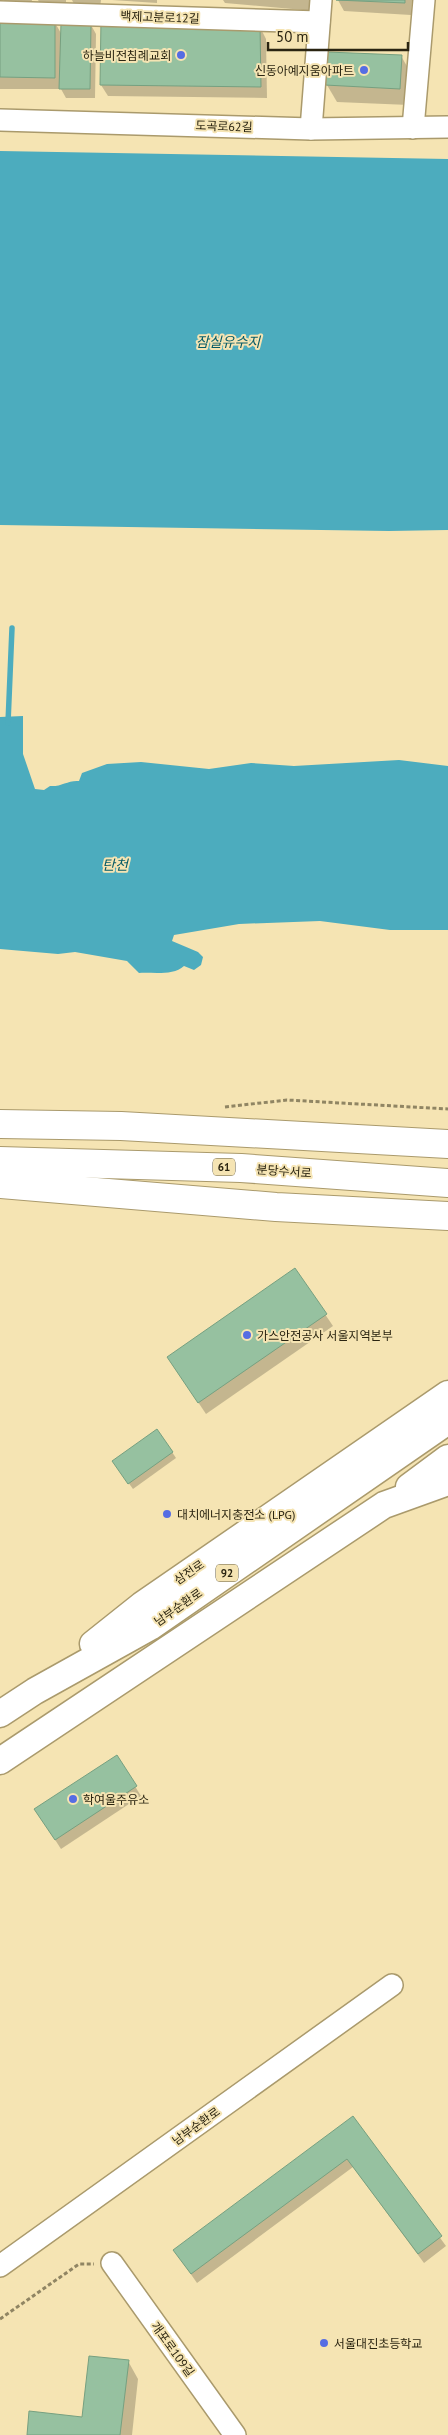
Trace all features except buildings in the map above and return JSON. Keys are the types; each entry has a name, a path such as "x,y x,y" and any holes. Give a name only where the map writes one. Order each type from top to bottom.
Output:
{"highway":[{"path":"0,1124 121,1126 448,1144"},
{"name":"분당수서로","path":"0,1160 242,1168 448,1184"},
{"path":"0,1184 276,1207 448,1216"}],"main road":[{"name":"삼전로","path":"35,1691 142,1605 448,1394"},
{"name":"남부순환로","path":"0,1714 35,1691 150,1627 448,1421"},
{"path":"384,1505 448,1458"},
{"name":"92","path":"0,1761 384,1505 448,1482"}],"street":[{"path":"310,129 321,0"},
{"path":"413,128 424,0"},
{"name":"백제고분로12길","path":"0,12 319,22"},
{"name":"도곡로62길","path":"0,120 310,129 448,127"},
{"name":"남부순환로","path":"0,2266 392,1985"},
{"name":"개포로109길","path":"112,2263 235,2435"}],"path":[{"path":"0,2319 79,2264"}],"water":[{"name":"잠실유수지","path":"0,151 448,159 448,530 389,531 0,525"},
{"name":"탄천","path":"23,716 23,754 35,789 44,790 50,786 79,781 82,773 107,764 141,762 209,769 251,763 294,766 399,760 448,766 448,930 390,930 320,921 239,924 174,935 172,941 198,952 203,957 201,965 194,970 184,966 174,971 163,973 139,973 127,961 75,952 58,954 0,949 0,717"}],"waterway":[{"path":"8,723 12,628"}],"place":[{"name":"하늘비전침례교회","path":"181,55"},
{"name":"신동아예지움아파트","path":"364,70"},
{"name":"가스안전공사 서울지역본부","path":"247,1335"},
{"name":"대치에너지충전소 (LPG)","path":"167,1514"},
{"name":"학여울주유소","path":"73,1799"},
{"name":"서울대진초등학교","path":"324,2343"}]}
